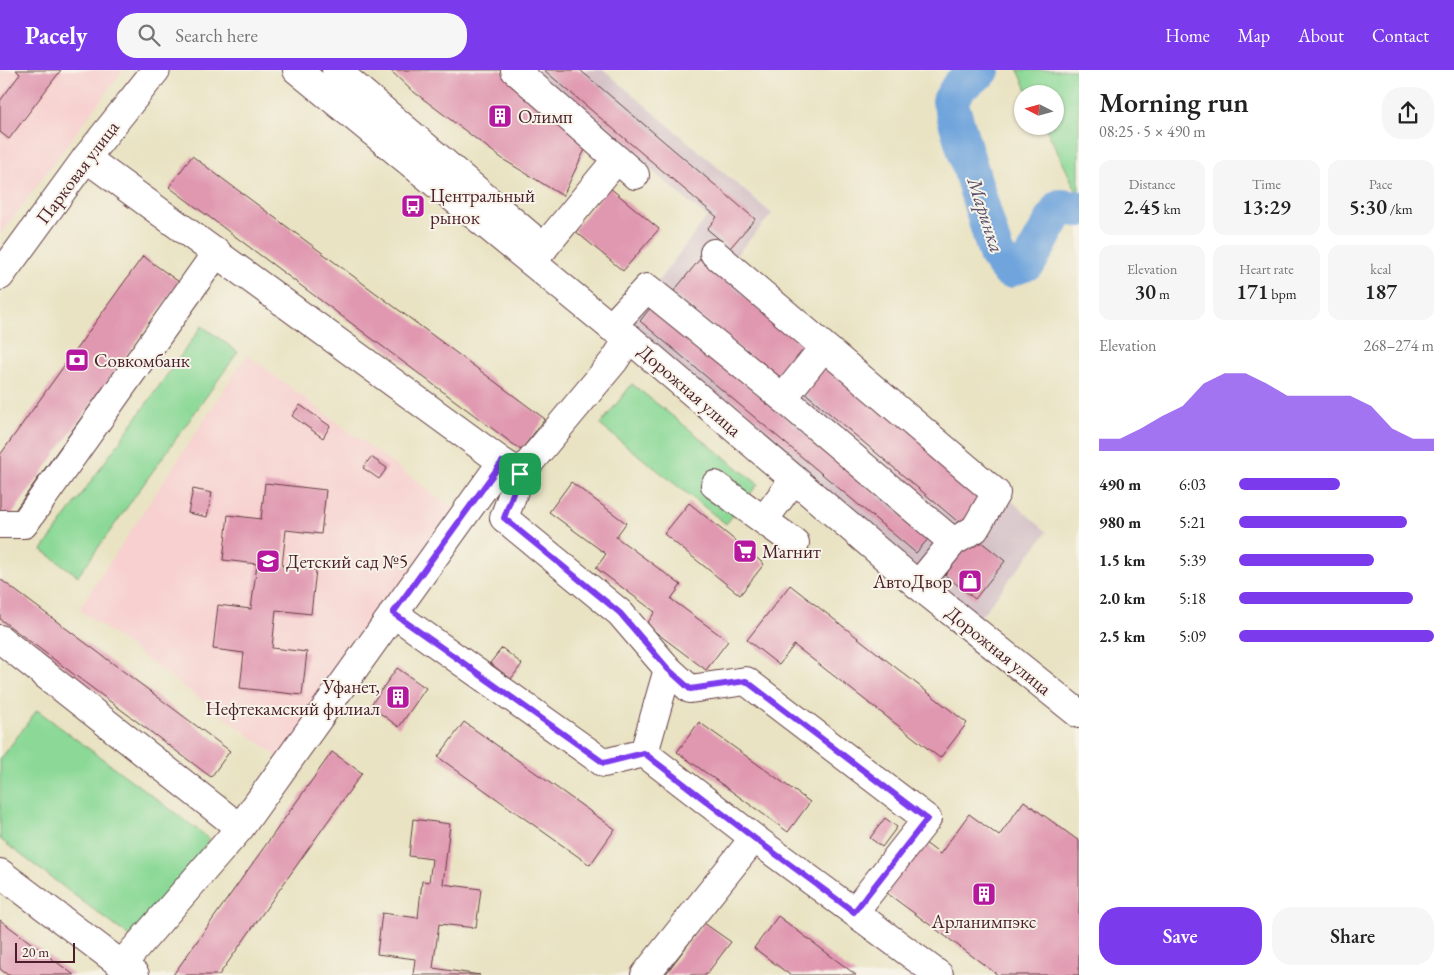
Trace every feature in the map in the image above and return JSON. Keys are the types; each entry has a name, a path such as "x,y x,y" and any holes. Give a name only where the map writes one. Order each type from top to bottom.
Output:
{"main road":[{"name":"Парковая улица","path":"0,276 86,158 156,70"},
{"name":"Дорожная улица","path":"297,70 538,255 620,332 918,585 1079,714"},
{"path":"336,70 538,255 626,167 515,70"},
{"path":"86,158 511,468"},
{"path":"0,524 24,524 216,252"},
{"path":"714,253 823,348 996,493 974,529 953,542 918,585"},
{"path":"0,873 128,970 240,828 393,613 511,468 614,361 620,332 647,288 783,398 953,542"},
{"path":"783,398 823,348"},
{"path":"511,468 504,518 620,613 668,669 690,689 746,681 927,819 854,912"},
{"path":"764,520 794,479"},
{"path":"715,485 795,544"},
{"path":"393,613 604,763 644,753"},
{"path":"0,639 240,828"},
{"path":"644,753 668,669"},
{"path":"644,753 754,838 939,975"},
{"path":"645,975 754,838"}],"shaded area":[{"path":"0,70 123,70 0,235"},
{"path":"532,70 604,70 772,214 735,256 1047,532 978,620 626,323 707,217"},
{"name":"Детский сад №5","path":"247,355 460,514 281,759 79,609"}],"green space":[{"path":"1018,70 1079,70 1079,196 1049,135 1064,135 1064,85 1025,85"},
{"path":"202,326 238,352 78,576 42,550"},
{"path":"632,384 758,484 726,524 600,425"},
{"path":"37,710 210,839 134,940 0,839 0,760"}],"building":[{"path":"16,70 61,70 9,139 0,132 0,101 20,74"},
{"name":"Олимп","path":"390,70 501,70 588,143 563,196 504,160 410,89"},
{"path":"544,70 580,70 755,219 730,248 707,229 717,217"},
{"path":"192,156 545,419 521,450 169,187"},
{"path":"609,187 659,229 623,271 574,230"},
{"path":"143,256 179,282 8,520 0,514 0,455"},
{"path":"700,259 823,364 796,396 673,292"},
{"path":"652,306 928,539 916,553 640,321"},
{"path":"831,361 990,495 963,526 804,392"},
{"path":"300,405 330,426 323,438 292,416"},
{"path":"371,457 387,468 379,479 363,468"},
{"path":"571,482 626,523 616,537 681,585 671,599 728,641 706,670 646,625 655,612 596,568 606,554 549,512"},
{"path":"265,483 326,490 321,534 286,530 282,566 316,570 311,614 276,610 272,648 307,652 302,695 240,688 244,653 213,649 218,605 251,609 257,564 223,560 228,515 261,519"},
{"path":"193,489 212,493 207,517 188,513"},
{"path":"689,503 764,564 740,595 664,534"},
{"path":"975,537 1005,561 975,599 945,575"},
{"path":"0,579 230,751 211,777 0,619"},
{"path":"790,585 967,723 940,758 794,645 779,665 747,640"},
{"path":"502,648 522,664 511,679 490,663"},
{"name":"Уфанет, Нефтекамский филиал","path":"397,668 426,688 399,727 370,706"},
{"path":"464,722 615,829 590,865 438,757"},
{"path":"699,722 810,802 788,832 677,752"},
{"path":"332,752 362,773 219,975 173,975"},
{"name":"Арланимпэкс","path":"1024,801 1079,841 1079,975 998,975 880,888 917,837 940,854 969,814 999,836"},
{"path":"885,818 897,827 882,847 870,838"},
{"path":"413,819 450,824 443,884 481,889 476,928 439,924 433,968 480,975 413,975 415,959 377,954 382,913 418,918 422,881 429,882 432,859 409,856"},
{"path":"778,916 856,975 790,975 754,948"},
{"path":"0,920 74,975 8,975 0,969"},
{"path":"704,923 731,942 706,975 665,975"}],"waterway":[{"name":"Маринка","path":"982,70 959,86 950,101 996,254 1008,270 1029,262 1060,207 1079,209"}],"place":[{"name":"Олимп","path":"500,116"},
{"name":"Центральный рынок","path":"413,206"},
{"name":"Совкомбанк","path":"77,360"},
{"name":"Магнит","path":"745,551"},
{"name":"Детский сад №5","path":"268,561"},
{"name":"АвтоДвор","path":"970,581"},
{"name":"Уфанет, Нефтекамский филиал","path":"398,697"},
{"name":"Арланимпэкс","path":"984,894"}],"route":[{"path":"502,462 520,474 504,518 620,613 668,669 690,689 746,681 927,819 854,912 644,753 604,763 393,613 502,462"}]}
